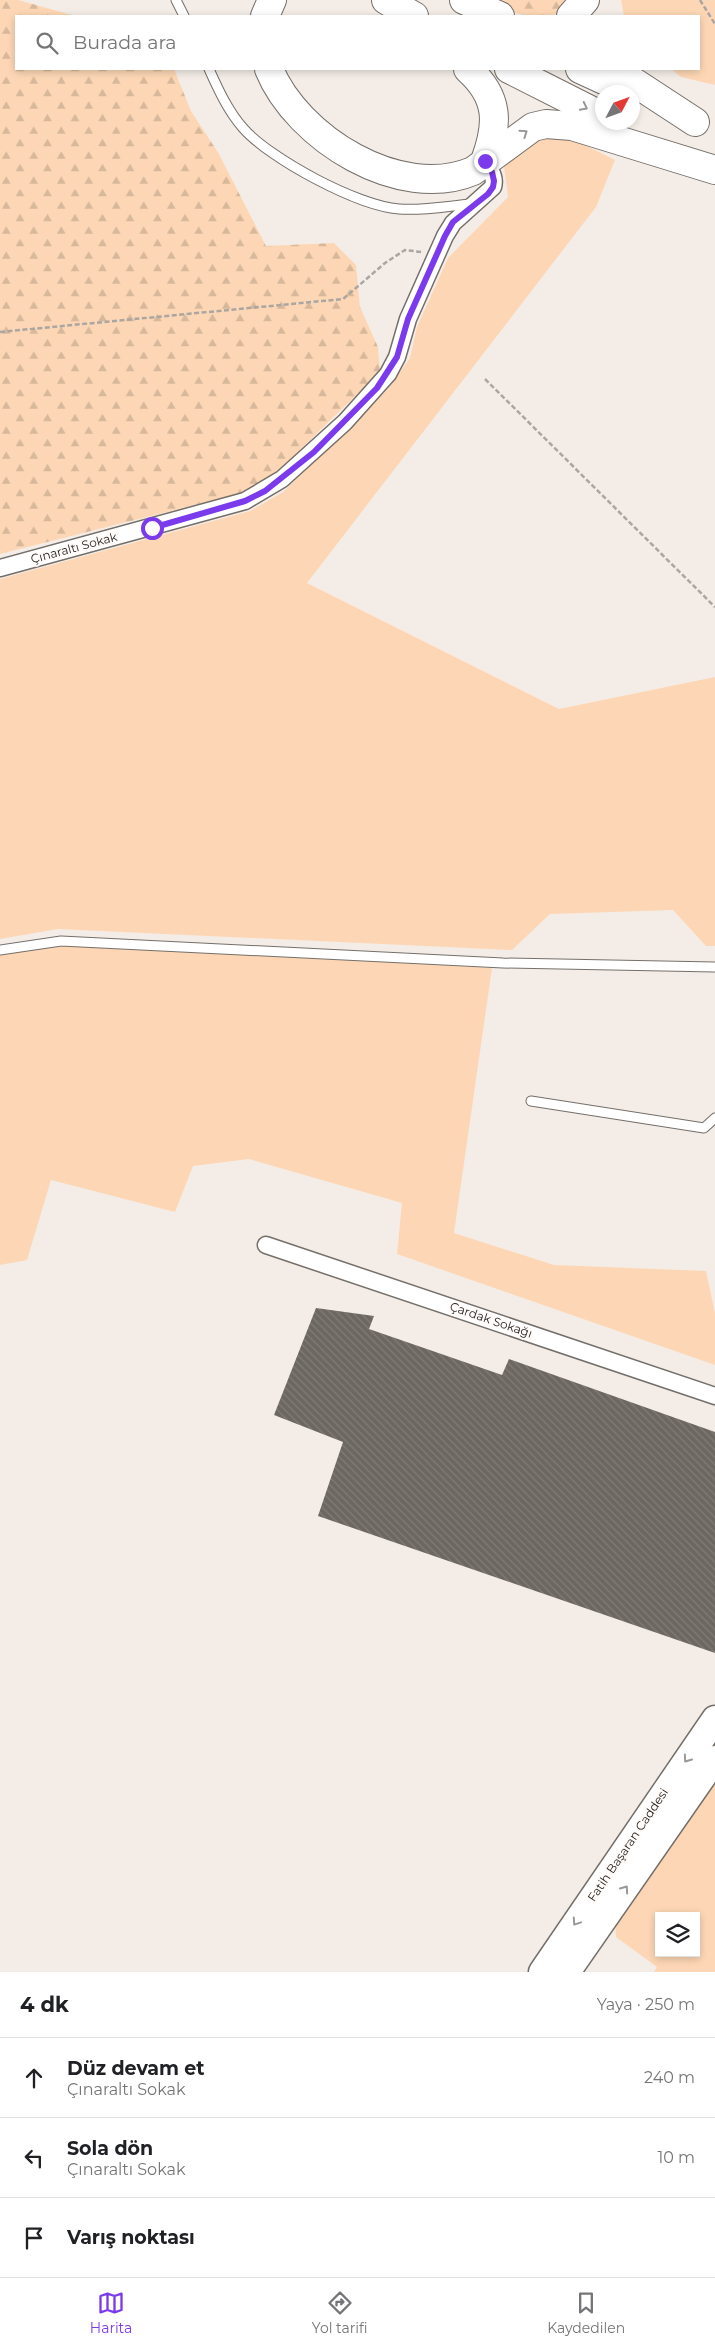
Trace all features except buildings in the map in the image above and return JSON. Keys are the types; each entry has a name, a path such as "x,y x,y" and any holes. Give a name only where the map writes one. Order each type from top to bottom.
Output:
{"highway":[{"path":"264,15 272,0"},
{"path":"370,0 392,15"},
{"path":"386,0 412,15"},
{"path":"454,0 482,15"},
{"path":"464,0 498,15"},
{"path":"572,15 585,0"},
{"path":"596,15 599,0"},
{"path":"270,70 280,91 316,132 331,143 371,165 409,176 434,178 463,175 533,127 559,124 572,126 715,170"},
{"path":"469,70 479,79 487,91 495,116 494,131 485,161"},
{"path":"511,70 595,112"},
{"path":"582,70 614,85"},
{"path":"616,70 705,126"},
{"path":"640,97 705,126"},
{"path":"640,130 715,158"}],"main road":[{"name":"Fatih Başaran Caddesi","path":"542,1972 715,1719"},
{"name":"Fatih Başaran Caddesi","path":"567,1972 715,1759"}],"street":[{"name":"Çınaraltı Sokak","path":"0,568 245,501 282,479 346,422 388,374 397,357 408,319 453,222 488,194 494,181 492,172 485,161"},
{"name":"Çardak Sokağı","path":"266,1245 715,1396"}],"lane":[{"path":"176,0 184,15"},
{"path":"210,70 233,116 244,129 274,153 347,195 370,204 398,209 420,210 474,204"},
{"path":"0,950 60,940 503,963 715,967"},
{"path":"531,1101 704,1128 715,1118"}],"path":[{"path":"700,0 715,24"},
{"path":"0,332 343,299 385,263 405,250 437,254"},
{"path":"485,379 715,607"}],"green space":[{"path":"0,0 18,0 72,15 15,15 15,70 174,70 191,111 219,154 266,246 334,243 356,265 360,307 378,347 380,372 274,475 242,493 0,554"},
{"path":"489,0 574,0 565,9 551,15 521,15"},
{"path":"621,0 715,0 715,85 681,77 672,70 700,70 700,15 624,15"},
{"path":"565,135 615,160 596,207 307,583 559,709 715,677 715,946 706,946 673,910 550,914 512,950 58,929 0,939 0,579 250,511 283,492 388,389 410,358 417,327 448,258 508,197 504,166 524,146 544,138"},
{"path":"61,941 492,968 454,1233 554,1265 706,1271 715,1313 715,1365 397,1254 402,1203 249,1159 193,1166 175,1212 51,1180 27,1260 0,1265 0,951"},
{"path":"715,1780 715,1972 654,1972 657,1967 616,1937 615,1923"}],"route":[{"path":"152,528 245,501 265,491 314,452 346,422 377,388 388,374 397,357 408,319 453,222 488,194 493,187 492,172 485,161"}]}
